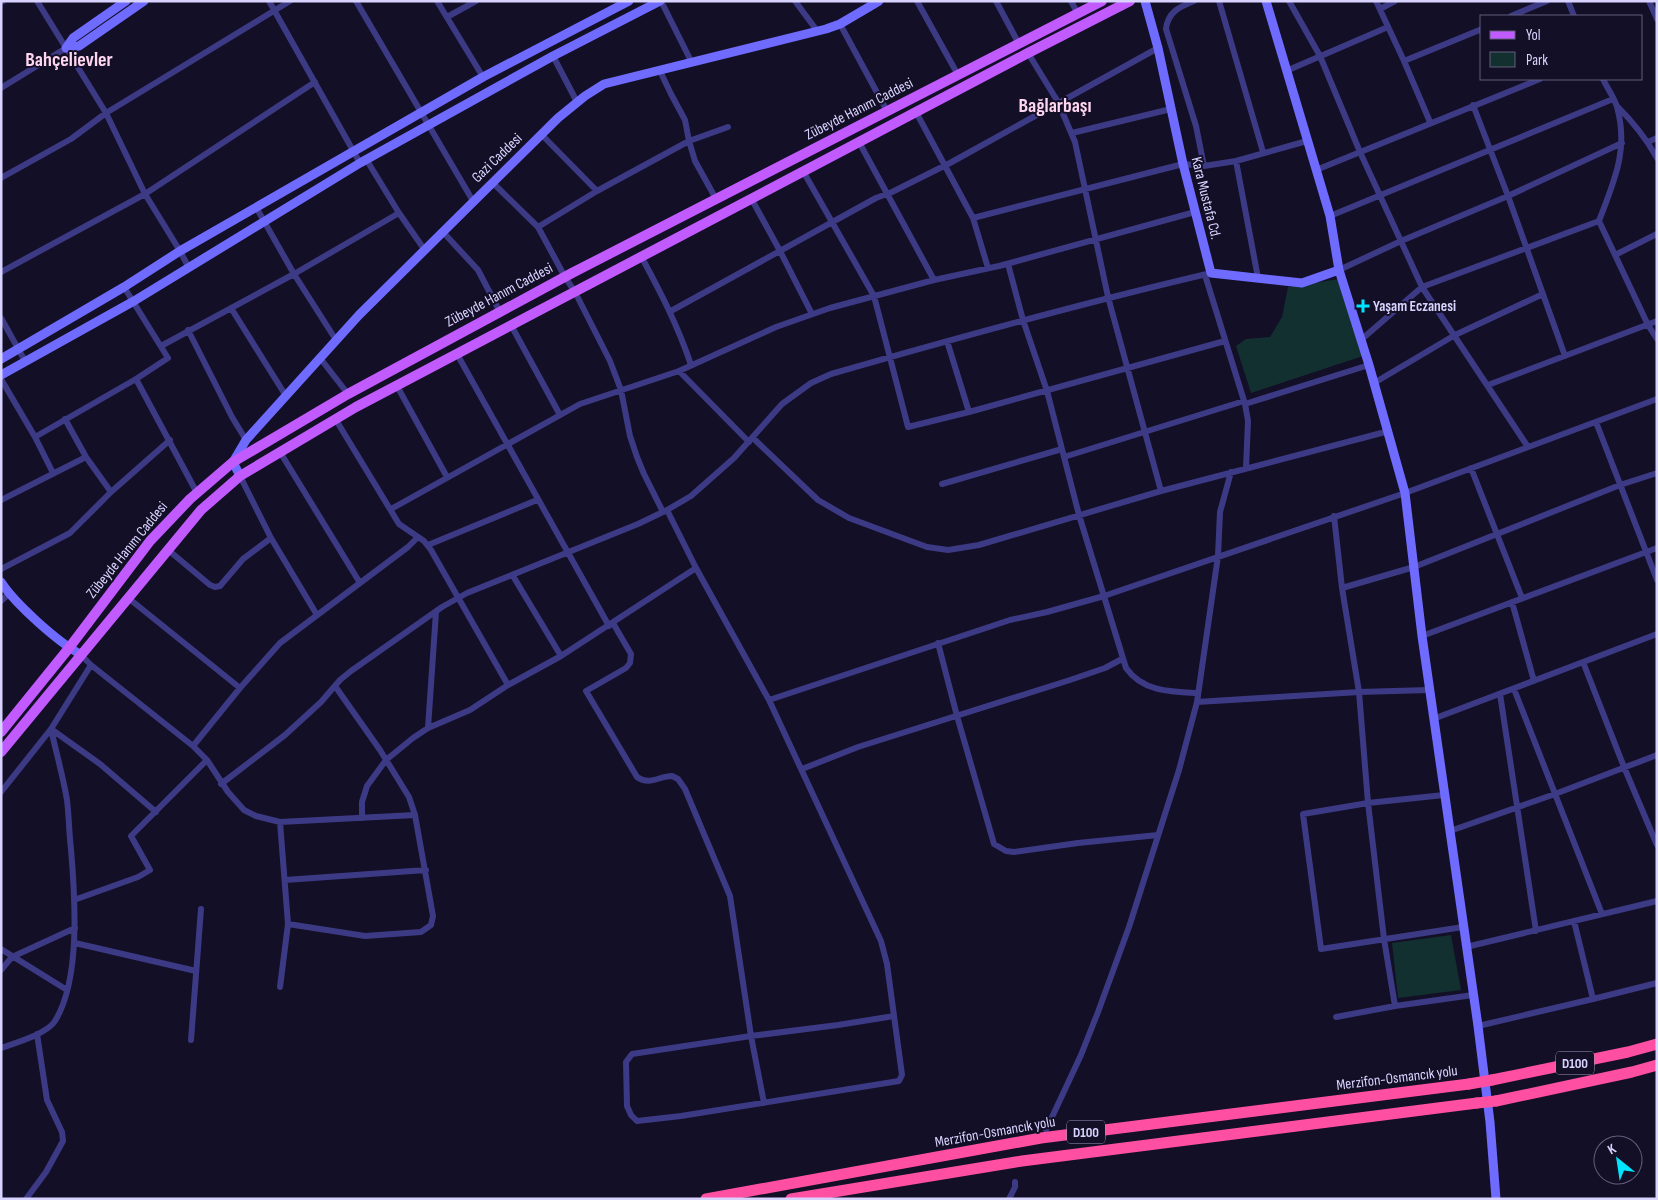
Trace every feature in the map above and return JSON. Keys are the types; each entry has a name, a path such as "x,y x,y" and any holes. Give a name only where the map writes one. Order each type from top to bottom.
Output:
{"highway":[{"name":"Merzifon-Osmancık yolu","path":"706,1199 1040,1138 1469,1084 1628,1052 1657,1044"},
{"name":"D100","path":"791,1199 1022,1161 1477,1103 1632,1072 1657,1065"}],"main road":[{"name":"Zübeyde Hanım Caddesi","path":"1,732 69,648 150,541 197,493 233,462 348,394 500,312 1102,1"},
{"path":"1,752 200,510 240,476 397,386 511,325 1130,1"}],"street":[{"path":"37,1 106,113 145,194 189,268"},
{"path":"66,48 73,38 126,1"},
{"path":"1,88 66,48 79,46 144,1"},
{"path":"269,1 354,151 363,161 424,249"},
{"path":"1,178 71,139 106,113 290,1"},
{"path":"356,1 473,201"},
{"path":"437,1 483,77"},
{"path":"447,17 476,1"},
{"path":"1,359 124,287 180,251 483,77 630,1"},
{"path":"1,375 134,301 363,161 428,124 553,56 660,1 692,63"},
{"path":"796,1 818,32"},
{"name":"Gazi Caddesi","path":"233,462 246,440 336,340 442,231 541,134 577,102 604,84 818,32 840,24 879,1"},
{"path":"917,1 958,75"},
{"path":"996,1 1019,44"},
{"path":"1071,1 1078,14"},
{"name":"Kara Mustafa Cd.","path":"1145,1 1158,48 1208,274"},
{"path":"1194,1 1172,13 1167,20 1166,29 1196,126 1204,166"},
{"path":"1218,1 1263,152"},
{"path":"1266,1 1330,216 1339,270 1362,340 1405,493 1429,690 1478,1026 1490,1122 1496,1199"},
{"path":"1288,1 1320,56 1360,152 1422,287 1528,447"},
{"path":"1376,1 1430,122"},
{"path":"1380,9 1395,1"},
{"path":"1513,15 1547,1"},
{"path":"1568,1 1574,15"},
{"path":"1649,1 1657,19"},
{"path":"840,24 887,111"},
{"path":"1286,71 1388,27"},
{"path":"1404,61 1480,30"},
{"path":"671,311 876,198 946,165 1158,48"},
{"path":"1028,53 1058,102 1076,142 1108,297 1161,491"},
{"path":"553,56 577,102"},
{"path":"660,71 670,94 685,120 695,161 716,199"},
{"path":"1316,170 1430,122 1537,80"},
{"path":"1604,80 1616,106 1622,143 1618,168 1599,221 1648,325 1657,339"},
{"path":"1,272 145,194 315,82"},
{"path":"1330,216 1613,99"},
{"path":"1473,105 1508,196 1565,356"},
{"path":"1616,106 1634,123 1657,158"},
{"path":"1072,132 1171,109"},
{"path":"916,112 973,218 988,268"},
{"path":"538,227 597,191 689,141 728,127"},
{"path":"541,134 597,191"},
{"path":"1648,142 1657,138"},
{"path":"973,218 1183,164 1204,166 1236,161 1307,141"},
{"path":"859,142 934,280"},
{"path":"221,784 285,735 351,671 458,598 665,511 691,496 734,458 782,404 811,382 831,374 1023,320 1108,297 1208,274 1302,283 1339,270 1401,241 1508,196 1622,143"},
{"path":"1236,161 1258,278"},
{"path":"803,171 874,296 908,427 1128,369 1225,341"},
{"path":"492,182 538,227 576,292 610,361 621,390 630,436 644,474 769,700 881,941 887,964 902,1075 899,1081 637,1121 630,1115 627,1106 626,1062 632,1054 894,1016"},
{"path":"751,198 812,314"},
{"path":"256,207 294,274 336,340"},
{"path":"390,509 580,404 679,370 776,327 812,314 874,296 934,280 1008,264 1195,212"},
{"path":"161,346 294,274 399,213"},
{"path":"1362,340 1422,287 1599,221"},
{"path":"442,231 478,270 500,312"},
{"path":"1615,255 1657,234"},
{"path":"641,256 671,311 691,365"},
{"path":"1008,264 1122,659 1131,675 1143,684 1172,692 1198,694"},
{"path":"1208,274 1248,421 1246,468"},
{"path":"35,437 136,379 168,358 124,287"},
{"path":"1374,383 1454,335 1543,294"},
{"path":"232,308 286,396"},
{"path":"1,318 25,361"},
{"path":"1488,385 1657,321"},
{"path":"511,325 560,415"},
{"path":"188,330 232,417 246,440"},
{"path":"947,341 968,412"},
{"path":"457,354 567,553 631,654 630,663 626,668 586,691 638,777 651,781 672,776 678,779 685,789 730,896 751,1036 764,1103"},
{"path":"320,358 348,394"},
{"path":"1064,457 1145,431 1369,365"},
{"path":"679,370 751,440 828,507 860,523 927,547 948,550 968,548 1161,491 1389,432"},
{"path":"1,379 35,437 53,474"},
{"path":"136,379 197,493"},
{"path":"397,386 447,478"},
{"path":"769,700 938,642 1010,620 1104,596 1405,493 1657,399"},
{"path":"66,419 86,457 111,492"},
{"path":"336,420 399,524 428,545 508,685"},
{"path":"1596,422 1657,580"},
{"path":"1,570 70,533 111,492 170,440"},
{"path":"942,484 1062,449"},
{"path":"280,452 360,583"},
{"path":"1,500 86,457"},
{"path":"233,462 270,538 316,615"},
{"path":"1471,468 1522,598"},
{"path":"1046,1130 1098,1012 1129,927 1179,770 1198,702 1218,556 1220,512 1231,472"},
{"path":"1342,588 1414,567 1620,485 1657,473"},
{"path":"428,545 537,500"},
{"path":"1334,516 1342,588 1359,692 1368,803 1384,939 1395,1006"},
{"path":"193,746 240,688 280,643 408,547 418,537"},
{"path":"167,549 210,586 215,587 220,586 250,552 270,538"},
{"path":"1422,636 1657,548"},
{"path":"362,818 364,794 386,760 428,728 470,710 508,685 561,656 696,568"},
{"path":"513,576 561,656"},
{"path":"1,582 9,594 69,648 80,654 91,665 193,746 207,760 221,784 244,810 256,816 280,822 415,815"},
{"path":"1,600 9,594"},
{"path":"127,597 240,688"},
{"path":"1512,602 1534,681"},
{"path":"428,728 436,612"},
{"path":"1433,719 1656,635"},
{"path":"938,642 994,844 1006,852 1014,852 1078,842 1158,835"},
{"path":"802,769 858,747 1105,668 1122,659"},
{"path":"1583,662 1657,845"},
{"path":"1,792 51,729 91,665"},
{"path":"288,924 365,936 425,930 431,925 433,919 415,815 408,797 386,760 335,686"},
{"path":"1514,689 1602,914"},
{"path":"1198,702 1359,692 1429,690"},
{"path":"1500,694 1536,931"},
{"path":"51,729 100,764 156,812"},
{"path":"1,1048 37,1034 55,1022 67,990 75,942 67,799 51,729"},
{"path":"1450,831 1657,755"},
{"path":"74,900 150,870 131,836 207,760"},
{"path":"1444,795 1368,803 1303,814 1321,949 1463,927"},
{"path":"280,822 288,924 280,987"},
{"path":"285,880 426,870"},
{"path":"1466,947 1657,900"},
{"path":"191,1040 202,909"},
{"path":"1574,921 1593,999"},
{"path":"1,970 12,957 75,928"},
{"path":"75,942 196,971"},
{"path":"1,949 67,990"},
{"path":"1478,1026 1657,983"},
{"path":"1336,1018 1395,1006 1473,996"},
{"path":"26,1199 46,1172 64,1141 62,1132 47,1100 37,1034"},
{"path":"1009,1199 1015,1187 1015,1182"}],"green space":[{"path":"1339,279 1363,356 1251,393 1236,346 1246,339 1270,337 1282,317 1288,287"},
{"path":"1451,935 1461,990 1398,998 1392,943"}],"place":[{"name":"Yaşam Eczanesi","path":"1363,306"}],"district":[{"name":"Bahçelievler","path":"69,60"},
{"name":"Bağlarbaşı","path":"1055,106"}]}
